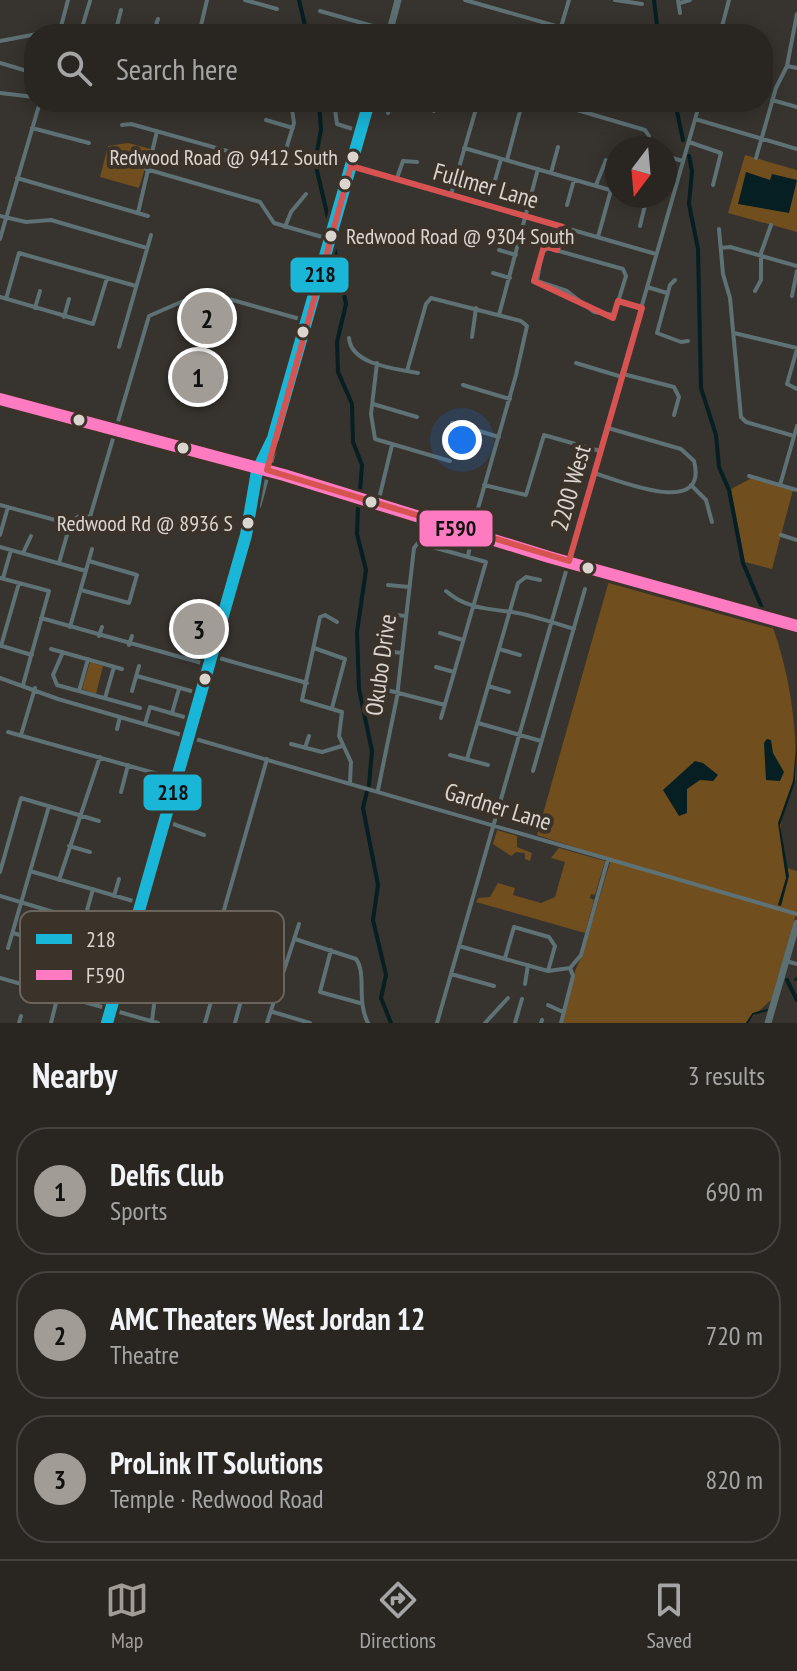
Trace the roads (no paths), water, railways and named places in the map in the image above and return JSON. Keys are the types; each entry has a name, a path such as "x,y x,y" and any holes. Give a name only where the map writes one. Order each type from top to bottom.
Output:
{"main road":[{"path":"392,24 398,0"},
{"path":"139,911 253,508 258,505 264,469 366,112"},
{"path":"0,399 264,469 797,626"},
{"path":"768,1023 797,923"},
{"path":"107,1023 113,1003"}],"street":[{"path":"62,24 68,0"},
{"path":"201,24 207,0"},
{"path":"245,0 277,9"},
{"path":"465,0 550,24"},
{"path":"562,24 569,0"},
{"path":"618,0 642,4"},
{"path":"680,13 679,2 690,0"},
{"path":"723,24 729,0"},
{"path":"85,24 90,1"},
{"path":"118,24 121,10"},
{"path":"320,11 368,24"},
{"path":"773,98 787,66 797,14"},
{"path":"156,24 158,19"},
{"path":"0,41 24,36"},
{"path":"0,63 24,70"},
{"path":"787,66 797,68"},
{"path":"0,93 24,96"},
{"path":"773,100 797,107"},
{"path":"0,239 3,217 37,112"},
{"path":"122,125 157,131 281,166 293,128 292,112"},
{"path":"335,112 337,124 361,131"},
{"path":"451,195 475,112"},
{"path":"494,184 520,112"},
{"path":"584,112 645,130 649,136"},
{"name":"2200 West","path":"437,1023 697,112"},
{"path":"756,158 769,112"},
{"path":"695,119 797,149"},
{"path":"266,120 293,128"},
{"path":"32,128 89,143"},
{"path":"138,213 157,131"},
{"path":"689,142 721,153 713,185"},
{"path":"551,173 558,147"},
{"path":"464,148 605,188"},
{"path":"677,159 683,161"},
{"path":"397,179 403,161 417,162"},
{"path":"596,185 605,162"},
{"name":"Fullmer Lane","path":"351,166 657,254"},
{"path":"146,169 260,202 271,221 330,240"},
{"path":"499,315 538,169"},
{"path":"17,178 148,216"},
{"path":"567,205 574,179"},
{"path":"285,227 291,212 306,194"},
{"path":"598,237 608,208"},
{"path":"640,226 644,208"},
{"path":"3,217 26,222 51,220 147,248"},
{"path":"755,291 761,280 760,256 771,225"},
{"path":"557,250 563,227"},
{"path":"506,228 522,232"},
{"path":"719,229 742,418 794,436"},
{"path":"119,347 151,235"},
{"path":"546,248 557,250 623,269 626,276 613,315 590,311 568,292 537,281 546,248"},
{"path":"721,248 760,256 797,269 792,296"},
{"path":"499,250 516,255"},
{"path":"107,278 93,324 3,298 19,253 136,286"},
{"path":"493,273 510,278"},
{"path":"675,280 667,293 657,334 688,341"},
{"path":"647,287 667,293"},
{"path":"35,308 40,291"},
{"path":"59,563 70,524 76,517 90,517 148,318 158,310 186,303 204,292 307,321"},
{"path":"407,371 426,304 431,298 523,322 527,327 468,557 486,562 441,718"},
{"path":"64,317 69,299"},
{"path":"618,301 642,308"},
{"path":"664,305 671,307"},
{"path":"472,337 476,308"},
{"path":"733,333 797,348 787,386 797,389"},
{"path":"349,338 356,354 377,363 418,373"},
{"path":"377,363 372,381 374,437 450,461"},
{"path":"576,363 674,387 679,397 674,415"},
{"path":"463,385 510,399"},
{"path":"373,404 417,417"},
{"path":"452,423 499,437"},
{"path":"780,485 797,426"},
{"path":"594,473 670,494 681,493 691,485 695,467 686,452 607,428"},
{"path":"484,485 526,495 544,435 600,451"},
{"path":"378,505 392,444"},
{"path":"749,476 797,490"},
{"path":"691,485 706,500 712,522"},
{"path":"0,505 70,524"},
{"path":"0,535 8,507"},
{"path":"781,535 797,540"},
{"path":"23,553 31,536"},
{"name":"Okubo Drive","path":"378,791 397,691 416,543 468,557"},
{"path":"0,547 86,571"},
{"path":"70,627 92,549"},
{"path":"11,550 2,578 49,591 23,685"},
{"path":"81,590 129,603 137,575 89,561"},
{"path":"467,759 521,579 540,580"},
{"path":"19,583 1,646 32,655"},
{"path":"388,585 409,587"},
{"path":"533,771 585,589"},
{"path":"446,591 473,606 574,629"},
{"path":"386,614 406,616"},
{"path":"337,622 321,616 302,700 341,711 342,746 352,767 350,782"},
{"path":"41,618 129,645 307,683"},
{"path":"99,636 102,627"},
{"path":"440,633 463,640"},
{"path":"129,645 132,636"},
{"path":"160,651 162,644"},
{"path":"313,647 345,659 332,708"},
{"path":"51,649 122,669"},
{"path":"499,649 520,655"},
{"path":"383,651 402,653"},
{"path":"63,652 53,675 61,686 140,708"},
{"path":"79,691 88,659"},
{"path":"132,691 139,666"},
{"path":"105,698 114,667"},
{"path":"436,667 454,672"},
{"path":"137,676 191,691"},
{"name":"Gardner Lane","path":"0,678 35,688 57,699 797,914"},
{"path":"57,699 61,686"},
{"path":"488,686 509,692"},
{"path":"21,735 35,688"},
{"path":"172,713 179,688"},
{"path":"383,689 445,705"},
{"path":"145,724 150,707 184,717"},
{"path":"117,729 120,717"},
{"path":"478,723 541,741"},
{"path":"8,732 176,779"},
{"path":"305,748 309,736"},
{"path":"291,744 327,752 342,746"},
{"path":"450,755 488,765"},
{"path":"59,880 100,757"},
{"path":"224,911 268,758"},
{"path":"121,792 128,765"},
{"path":"0,872 2,854 21,798 99,821"},
{"path":"8,948 49,806"},
{"path":"165,821 204,835"},
{"path":"69,846 90,852"},
{"path":"459,946 548,971 570,968 582,952 608,859"},
{"path":"30,871 141,903"},
{"path":"114,896 119,879"},
{"path":"87,911 93,889"},
{"path":"0,896 51,911"},
{"path":"284,975 299,924"},
{"path":"505,959 514,927 553,940 555,946 548,971"},
{"path":"13,933 20,935"},
{"path":"295,939 353,957 361,965 360,1003 368,1023"},
{"path":"331,950 320,992 360,1003"},
{"path":"786,961 797,964"},
{"path":"525,984 528,965"},
{"path":"561,1023 573,978 570,968"},
{"path":"451,974 494,986"},
{"path":"0,978 20,984"},
{"path":"485,1023 508,998"},
{"path":"515,1023 522,999"},
{"path":"51,1023 56,1003"},
{"path":"86,1003 155,1022"},
{"path":"205,1023 211,1003"},
{"path":"235,1023 241,1003"},
{"path":"267,1023 276,1003"},
{"path":"548,1005 563,1012"},
{"path":"273,1012 310,1023"},
{"path":"19,1023 21,1016"}],"water":[{"path":"746,172 770,180 772,174 797,180 789,213 738,204"},
{"path":"767,739 771,740 773,753 784,772 780,781 766,780 764,743"},
{"path":"797,739 795,782 780,825 789,876 781,906 778,905 786,878 778,823 793,781"},
{"path":"695,761 703,763 718,775 713,781 700,780 687,789 687,813 679,816 663,790"}],"waterway":[{"path":"299,0 305,24"},
{"path":"654,0 657,24"},
{"path":"320,112 321,130 315,162 329,222"},
{"path":"677,112 683,140"},
{"path":"689,156 692,171 689,204 698,249 701,388 716,435 719,467 729,490 743,563 762,608"},
{"path":"334,247 346,304 337,342 338,372 352,404 353,442 362,465 360,491"},
{"path":"358,507 357,534 366,570 357,632 359,689 372,751 369,785"},
{"path":"367,791 363,808 378,885 373,920 386,975 381,998 391,1023"},
{"path":"787,980 797,1000"},
{"path":"747,1023 753,1014 767,1010"}],"place":[{"name":"Redwood Road @ 9412 South","path":"353,157"},
{"name":"Redwood Road @ 9304 South","path":"331,236"},
{"name":"AMC Theaters West Jordan 12","path":"207,318"},
{"name":"Delfis Club","path":"198,377"},
{"name":"Redwood Rd @ 8936 S","path":"248,523"},
{"name":"ProLink IT Solutions","path":"199,629"}]}
